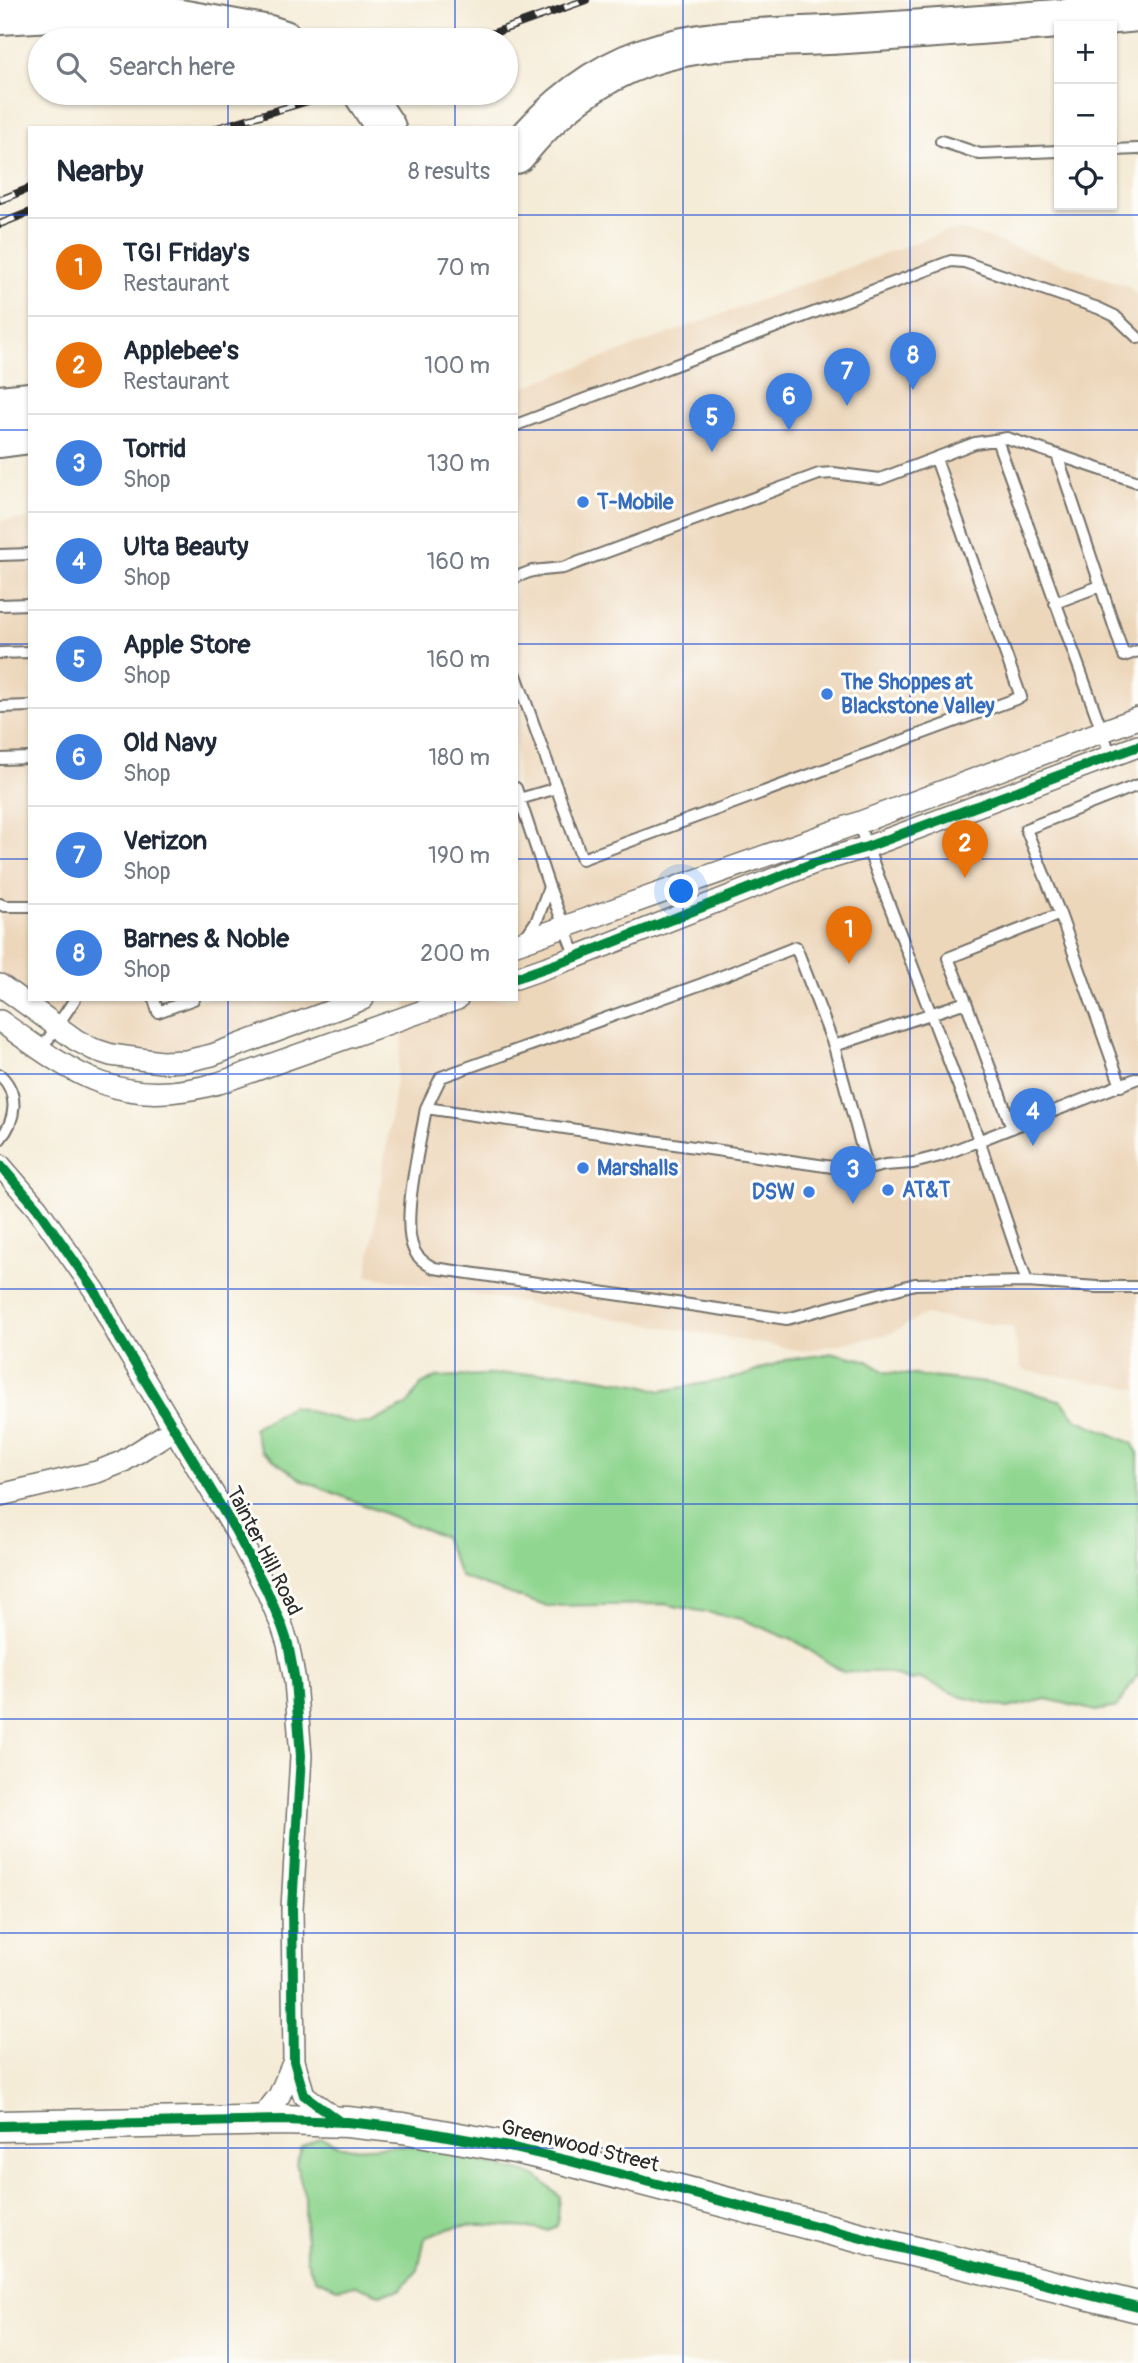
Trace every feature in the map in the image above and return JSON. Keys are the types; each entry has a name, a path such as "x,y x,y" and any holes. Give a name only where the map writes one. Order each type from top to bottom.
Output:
{"highway":[{"path":"518,151 534,131 589,85 646,57 682,47 720,40 877,32 1138,12"},
{"path":"0,15 120,13 163,16 231,28"},
{"path":"371,105 385,126"},
{"path":"0,405 28,402"},
{"path":"0,438 28,434"}],"street":[{"path":"519,943 858,823 1138,718"},
{"path":"518,977 814,863 867,847 1138,746"},
{"path":"0,985 75,1040 111,1055 161,1062 186,1061 212,1055 358,1001"},
{"path":"0,1021 81,1076 133,1092 161,1094 191,1091 219,1083 451,1001"},
{"name":"Tainter Hill Road","path":"0,1165 37,1208 95,1291 120,1339 235,1530 257,1570 282,1626 292,1662 301,1756 292,1908 294,2061 304,2095 340,2122"},
{"path":"0,1495 97,1472 122,1462 174,1429"},
{"name":"Tainter Hill Road","path":"260,2120 279,2096 294,2061"},
{"name":"Greenwood Street","path":"0,2126 260,2120 340,2122 403,2128 514,2148 1138,2307"}],"lane":[{"path":"941,141 980,154 1054,151"},
{"path":"1117,150 1138,149"},
{"path":"518,424 951,261 964,262 1098,308 1115,316 1138,338"},
{"path":"518,576 532,571 560,569 819,474 833,473 880,479 975,443 1007,438 1138,482"},
{"path":"997,440 1111,756"},
{"path":"1057,455 1124,656 1138,651"},
{"path":"518,681 582,859 1021,697 936,459"},
{"path":"0,555 28,554"},
{"path":"1055,603 1100,586"},
{"path":"0,605 28,604"},
{"path":"0,653 28,652"},
{"path":"0,707 28,706"},
{"path":"0,759 28,758"},
{"path":"1121,1086 1060,914 1026,829 1138,785"},
{"path":"557,788 518,800 576,957"},
{"path":"858,823 979,1140 1027,1282"},
{"path":"519,943 537,920 549,887"},
{"path":"0,904 28,906"},
{"path":"1012,1128 948,958 1060,914"},
{"path":"868,1170 834,1046 796,947 691,988 441,1077 426,1108 408,1233 414,1251 424,1263 434,1268 787,1319 915,1284 1027,1282 1138,1287"},
{"path":"41,1050 74,1001"},
{"path":"155,1001 159,1012 189,1001"},
{"path":"834,1046 966,1002"},
{"path":"0,1075 13,1093 14,1111 8,1129 0,1139"},
{"path":"426,1108 860,1171 940,1156 1138,1079"}],"shaded area":[{"name":"The Shoppes at Blackstone Valley","path":"961,229 1130,287 1138,297 1138,1389 1022,1370 1012,1327 923,1315 890,1334 804,1351 367,1276 408,1001 518,1001 518,389 944,232"},
{"path":"28,519 28,1001 358,1001 212,1055 111,1055 0,985 0,521"}],"green space":[{"path":"834,1353 866,1360 885,1372 1004,1385 1062,1401 1076,1419 1132,1443 1138,1453 1138,1674 1117,1707 1096,1711 1046,1699 1008,1708 962,1697 918,1678 911,1681 885,1672 843,1672 797,1642 741,1619 664,1604 545,1606 461,1577 443,1537 304,1481 261,1451 253,1428 291,1406 355,1424 373,1422 407,1405 421,1385 436,1377 564,1372 642,1385 661,1391 740,1377 786,1360"},
{"path":"320,2138 347,2148 410,2145 537,2176 560,2197 557,2226 548,2230 485,2225 453,2227 425,2238 418,2270 400,2290 379,2294 356,2285 337,2288 315,2279 306,2259 305,2197 296,2164 302,2147"}],"railway":[{"path":"508,28 586,0"},
{"path":"224,126 295,105"},
{"path":"0,200 28,189"},
{"path":"0,224 28,213"}],"cycle path":[{"path":"518,977 814,863 867,847 1138,746"},
{"path":"0,1165 37,1208 95,1291 120,1339 235,1530 282,1626 295,1681 301,1756 292,1908 294,2061 304,2095 340,2122"},
{"path":"0,2126 282,2120 347,2122 403,2128 570,2161 884,2244 1138,2307"}],"place":[{"name":"Barnes & Noble","path":"913,390"},
{"name":"Verizon","path":"847,406"},
{"name":"Old Navy","path":"789,431"},
{"name":"Apple Store","path":"712,452"},
{"name":"T-Mobile","path":"583,502"},
{"name":"The Shoppes at Blackstone Valley","path":"827,694"},
{"name":"Applebee's","path":"965,878"},
{"name":"TGI Friday's","path":"849,964"},
{"name":"Ulta Beauty","path":"1033,1146"},
{"name":"Marshalls","path":"583,1168"},
{"name":"AT&T","path":"888,1190"},
{"name":"DSW","path":"809,1192"},
{"name":"Torrid","path":"853,1204"}]}
